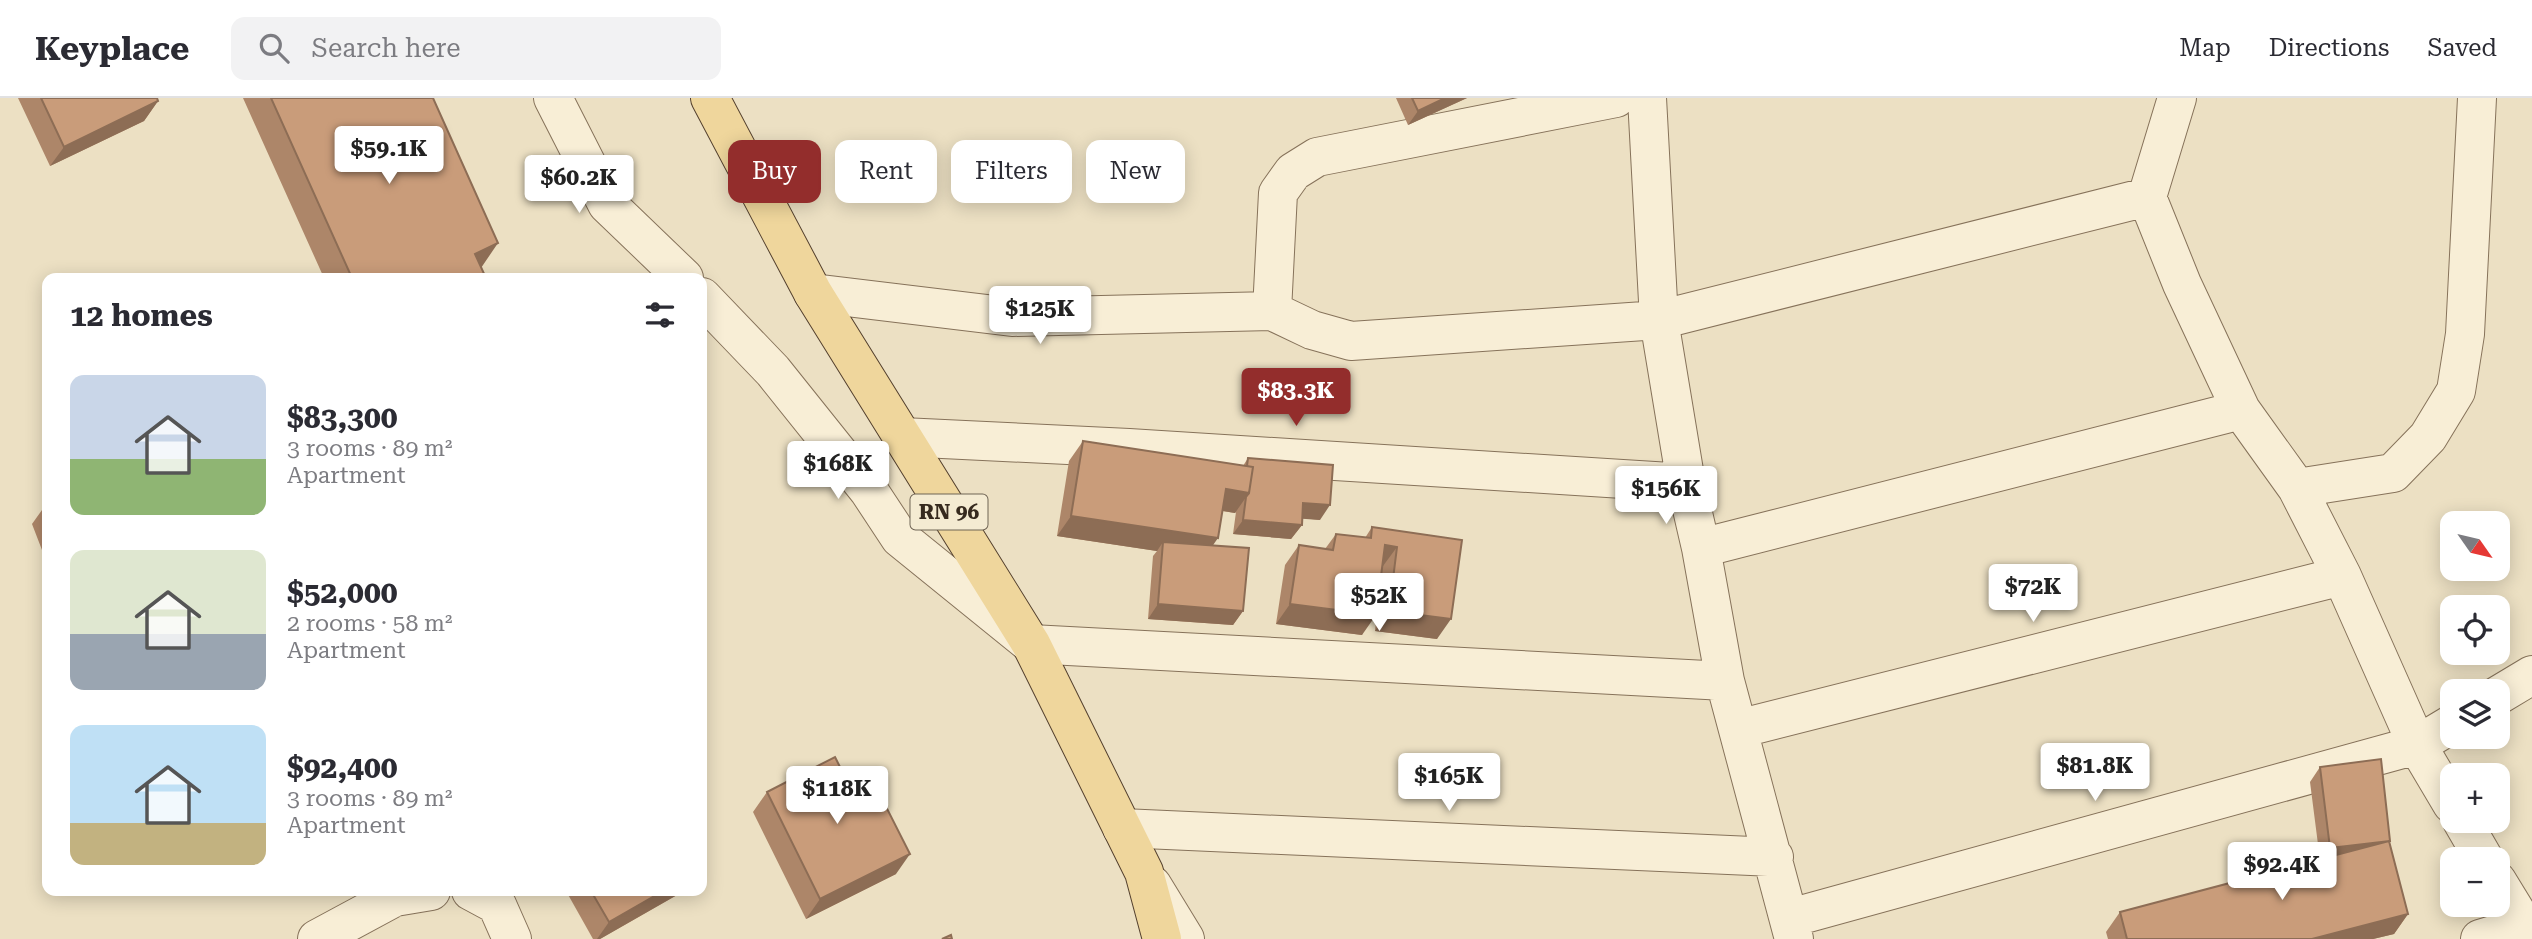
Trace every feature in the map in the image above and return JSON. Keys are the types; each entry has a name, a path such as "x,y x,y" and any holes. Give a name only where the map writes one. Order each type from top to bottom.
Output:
{"main road":[{"name":"RN 96","path":"710,98 813,293 1031,644 1144,872 1162,939"}],"street":[{"path":"553,98 607,204 679,273"},
{"path":"1272,311 1278,193 1293,172 1317,156 1616,98"},
{"path":"1647,98 1659,320 1686,483 1701,548 1724,681 1792,928 2417,745 2440,731"},
{"path":"2177,98 2147,197 2182,284 2241,410 2297,488 2342,576 2417,745 2440,784"},
{"path":"2297,488 2393,473 2428,437 2456,391 2465,334 2477,98"},
{"path":"813,293 1012,317 1272,311 1312,330 1351,341 1659,320 2147,197"},
{"path":"707,302 773,371 869,491 900,538 1031,644 1724,681"},
{"path":"1701,548 2241,410"},
{"path":"902,437 1129,447 1686,483"},
{"path":"1738,729 2342,576"},
{"path":"2510,688 2532,675"},
{"path":"1122,828 1774,858"},
{"path":"1144,872 1185,939"},
{"path":"317,939 401,896"},
{"path":"480,896 497,905 512,939"},
{"path":"2480,939 2529,928 2510,900"}],"building":[{"path":"41,98 157,98 158,101 64,147"},
{"path":"271,98 433,98 498,243 475,254 484,273 350,273"},
{"path":"1412,98 1445,98 1418,111"},
{"path":"1083,441 1253,467 1249,493 1226,489 1218,538 1071,516"},
{"path":"1248,458 1333,465 1330,505 1303,503 1302,525 1243,520 1253,467 1247,466"},
{"path":"1372,527 1462,540 1451,619 1389,611 1397,547 1385,545 1376,615 1290,604 1299,545 1333,550 1336,534 1371,538"},
{"path":"1163,542 1249,548 1243,611 1158,604"},
{"path":"835,757 848,783 869,773 910,854 820,899 767,792"},
{"path":"2381,759 2390,841 2330,848 2320,767"},
{"path":"2389,841 2408,914 2312,939 2127,939 2120,912"},
{"path":"594,896 654,896 609,922"}]}
